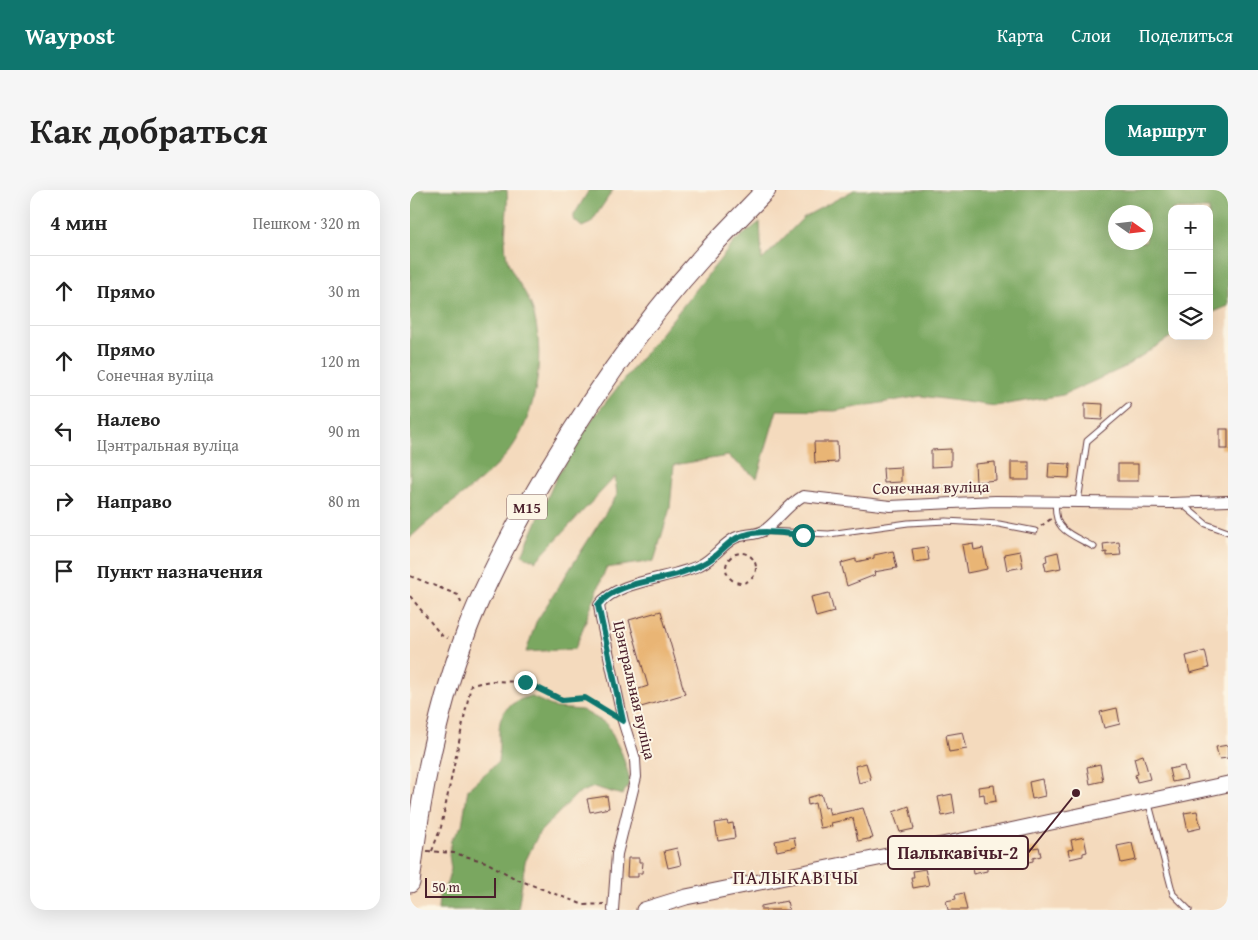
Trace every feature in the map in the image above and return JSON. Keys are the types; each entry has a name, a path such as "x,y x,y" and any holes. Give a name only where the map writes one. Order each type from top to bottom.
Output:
{"highway":[{"name":"М15","path":"410,883 423,850 422,793 433,740 469,624 495,564 554,458 594,398 647,326 704,255 766,190"}],"street":[{"name":"Сонечная вуліца","path":"763,531 785,508 803,496 890,506 1056,500 1078,502 1228,502"},
{"name":"Цэнтральная вуліца","path":"613,907 617,854 636,777 635,759 623,721 598,605 604,597 614,591 670,576 700,565 711,559 734,538 763,531"},
{"path":"644,910 694,896 1228,784"}],"lane":[{"path":"1078,502 1087,441 1128,406"},
{"path":"1056,500 1054,516 1060,527 1094,548"},
{"path":"1180,503 1206,524 1228,532"},
{"path":"763,531 828,534 908,523 946,521 999,524 1035,531"},
{"path":"1148,801 1173,894 1189,910"}],"path":[{"path":"1035,531 1054,516"},
{"path":"744,553 754,561 754,574 748,581 739,582 728,574 728,561 735,555 744,553"},
{"path":"410,576 416,577 427,585 443,588 458,595 469,624"},
{"path":"410,596 441,635 463,642"},
{"path":"423,850 441,827 471,685 490,681 525,682 562,700 585,698 623,721"},
{"path":"423,850 454,853 486,862 516,879 584,905 613,907"}],"green space":[{"path":"410,190 507,190 505,234 507,258 531,305 536,323 539,362 532,402 518,439 507,454 484,477 410,538"},
{"path":"589,190 613,190 591,223 582,227 574,220 574,215"},
{"path":"854,190 1228,190 1228,306 1213,312 1213,205 1168,205 1168,339 1123,368 1063,395 995,406 921,396 835,411 777,410 757,478 728,456 674,465 670,508 654,561 606,568 575,649 526,652 536,622 617,495 615,477 536,561 522,555 557,476 593,418 735,241 760,222 762,260 804,217"},
{"path":"530,696 556,708 582,710 607,724 622,754 629,776 628,786 622,795 594,787 577,794 539,833 525,862 518,910 438,910 439,896 447,883 451,869 449,855 451,840 462,825 468,789 498,762 499,730 503,714 508,707 517,701"}],"building":[{"path":"1085,403 1103,404 1102,420 1085,419"},
{"path":"1220,429 1228,429 1228,449 1220,449"},
{"path":"814,442 837,442 838,462 815,463"},
{"path":"951,449 951,466 931,467 931,450"},
{"path":"995,462 996,480 976,482 975,464"},
{"path":"1011,462 1029,462 1029,480 1011,480"},
{"path":"1049,463 1070,464 1069,478 1048,477"},
{"path":"1118,464 1138,464 1138,481 1118,481"},
{"path":"901,467 901,482 884,483 883,468"},
{"path":"1119,542 1121,555 1107,556 1107,552 1104,553 1103,544"},
{"path":"973,543 974,550 983,548 987,569 967,573 962,545"},
{"path":"927,547 929,560 914,562 912,549"},
{"path":"893,551 897,568 874,572 875,575 847,586 841,563 856,559 856,562 874,558 874,555"},
{"path":"1020,551 1023,567 1007,570 1004,554"},
{"path":"1058,552 1061,568 1046,571 1044,562 1047,561 1046,555"},
{"path":"829,593 834,612 816,617 811,597"},
{"path":"661,611 685,694 641,707 636,690 648,686 629,620"},
{"path":"1205,651 1209,668 1190,673 1186,656"},
{"path":"1117,708 1120,724 1104,728 1100,712"},
{"path":"963,732 967,749 949,752 946,735"},
{"path":"1228,745 1228,758 1219,759 1216,747"},
{"path":"1143,755 1150,779 1137,782 1135,775 1138,774 1134,758"},
{"path":"866,763 871,780 859,783 855,766"},
{"path":"1100,764 1103,781 1090,784 1087,767"},
{"path":"1184,766 1187,779 1172,782 1169,769"},
{"path":"1042,779 1045,796 1032,799 1029,782"},
{"path":"994,785 996,801 985,803 984,794 979,795 978,787"},
{"path":"821,794 825,808 828,807 830,815 863,808 873,838 858,841 853,818 831,823 832,826 820,828 815,803 808,805 807,798"},
{"path":"952,794 955,813 942,816 938,797"},
{"path":"607,796 609,808 590,812 587,799"},
{"path":"909,806 914,829 900,832 893,812"},
{"path":"1197,811 1201,828 1188,831 1184,813"},
{"path":"727,821 728,824 733,823 735,838 718,841 715,823"},
{"path":"794,837 796,847 777,851 775,841"},
{"path":"1084,837 1087,852 1083,853 1083,856 1070,859 1068,850 1073,849 1071,840"},
{"path":"1132,843 1136,860 1121,863 1117,846"},
{"path":"1039,847 1041,856 1033,858 1033,861 1024,863 1021,850"},
{"path":"677,848 681,865 668,868 664,851"},
{"path":"990,857 991,866 987,867 987,871 973,874 971,861"},
{"path":"628,858 639,858 639,862 643,862 642,873 638,873 638,877 627,877"},
{"path":"925,869 929,885 913,888 911,877 914,877 913,871"},
{"path":"963,893 967,910 948,910 946,901 956,899 955,895"},
{"path":"787,901 789,910 761,910 761,906"}],"place":[{"name":"Палыкавічы-2","path":"1076,793"}],"district":[{"name":"ПАЛЫКАВІЧЫ","path":"796,877"}],"route":[{"path":"525,682 562,700 585,698 623,721 598,605 604,597 614,591 670,576 700,565 711,559 734,538 763,531 803,535"}]}
